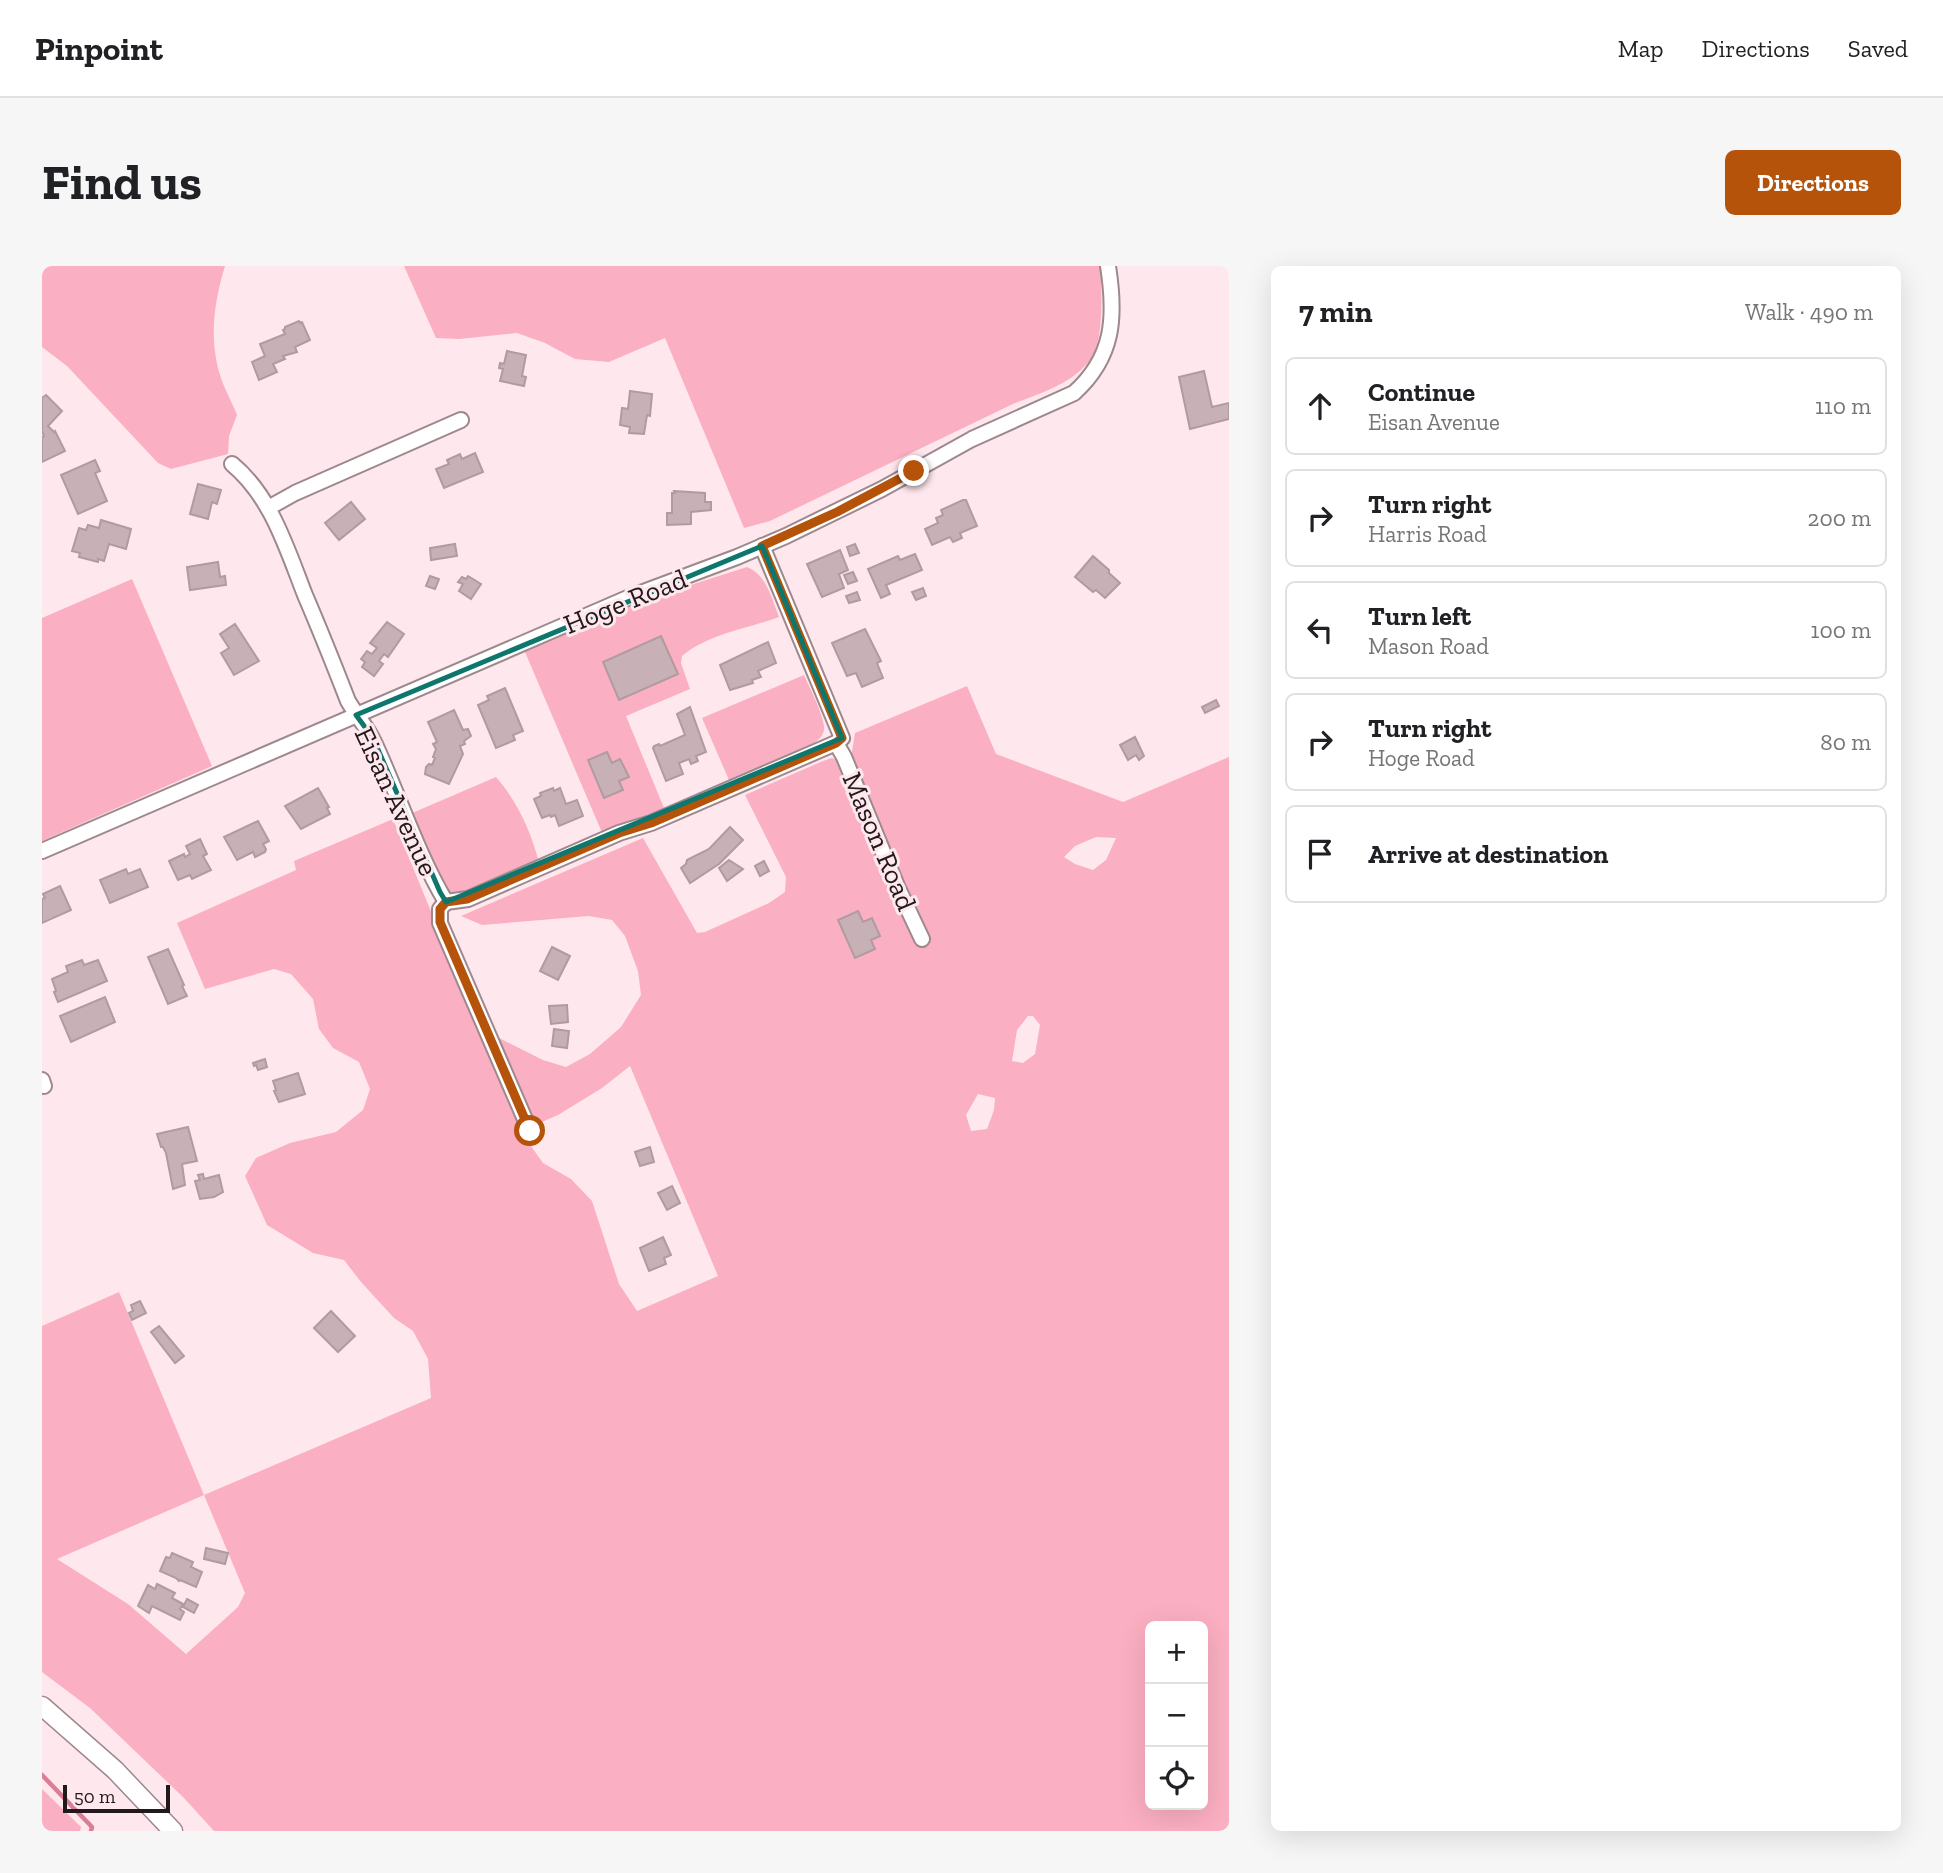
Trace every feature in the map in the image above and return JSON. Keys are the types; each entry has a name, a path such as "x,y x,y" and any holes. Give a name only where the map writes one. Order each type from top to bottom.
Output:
{"main road":[{"path":"42,1706 115,1770 173,1831"}],"street":[{"name":"Hoge Road","path":"42,851 631,597 762,546 882,489 972,439 1074,393 1087,381 1106,348 1111,316 1108,266"},
{"path":"268,508 295,493 461,420"},
{"name":"Eisan Avenue","path":"232,464 246,475 268,508 282,536 348,701 373,738 446,902 440,909 440,922 530,1131"},
{"name":"Mason Road","path":"762,546 844,757 897,886 922,939"},
{"path":"446,902 467,899 839,741"}],"highlighted area":[{"path":"762,546 842,738 446,902 373,738 356,715"}],"shaded area":[{"path":"42,266 225,266 218,293 214,334 220,375 237,415 229,436 228,454 171,469 158,463 67,366 42,347"},
{"path":"404,266 1100,266 1100,327 1091,359 1066,381 770,521 744,528 665,338 609,362 575,359 545,343 517,333 459,339 436,338"},
{"path":"747,567 754,570 764,581 779,617 717,637 693,648 682,656 681,663 690,689 626,716 664,808 603,835 525,652 656,596"},
{"path":"132,579 212,766 42,841 42,618"},
{"path":"804,675 824,725 821,736 814,743 729,780 702,718"},
{"path":"967,686 996,754 1123,802 1229,757 1229,1831 214,1831 184,1798 90,1708 42,1672 42,1326 119,1292 204,1495 431,1398 428,1359 413,1331 394,1318 344,1260 313,1253 267,1225 245,1176 256,1158 290,1143 336,1132 363,1110 370,1089 359,1062 333,1048 319,1029 313,999 291,974 274,969 205,989 177,923 296,870 294,861 393,819 523,1135 543,1163 571,1179 592,1201 619,1284 637,1311 718,1276 630,1066 602,1088 558,1115 535,1125 497,1037 543,1060 566,1067 590,1054 621,1027 641,995 638,971 625,936 612,920 589,916 482,925 461,916 643,838 697,933 705,932 769,903 785,892 786,877 745,795 823,761 832,758 840,762 851,758 855,733","holes":["1096,837 1116,838 1106,860 1093,870 1064,857 1075,846","1028,1016 1033,1016 1040,1025 1035,1054 1023,1063 1012,1061 1017,1030","978,1094 995,1098 994,1110 987,1129 971,1131 966,1115","204,1495 245,1593 238,1607 186,1654 128,1604 57,1559"]},
{"path":"496,777 522,817 539,863 455,897 444,890 410,814"},
{"path":"42,1789 81,1827 80,1831 42,1831"}],"building":[{"path":"299,321 310,340 295,347 297,352 283,356 285,359 273,364 277,372 259,380 252,362 265,356 260,344 285,334 285,327"},
{"path":"507,351 526,355 522,376 526,377 524,386 500,381 503,369 499,368 500,363 504,364"},
{"path":"1204,371 1212,407 1229,403 1229,419 1190,429 1179,377"},
{"path":"630,391 652,394 650,416 647,415 644,434 629,433 630,427 620,425 622,408 628,409"},
{"path":"46,395 62,411 48,426 55,431 65,451 42,462 42,398"},
{"path":"475,453 483,472 444,488 436,469 449,464 447,460 460,454 462,459"},
{"path":"95,460 100,471 95,473 107,501 78,514 61,475"},
{"path":"198,484 221,490 217,504 212,502 208,519 190,514"},
{"path":"674,491 705,493 705,502 711,502 711,510 691,512 691,524 667,525 667,513 672,513"},
{"path":"966,500 977,526 960,533 962,538 953,542 950,537 932,545 925,529 938,523 936,518 943,515 941,510"},
{"path":"351,502 365,519 339,540 325,523"},
{"path":"101,520 131,529 126,549 109,544 104,561 79,557 80,553 72,551 79,528 86,530 88,525 99,528"},
{"path":"455,544 457,556 431,560 430,548"},
{"path":"855,544 859,553 850,556 847,547"},
{"path":"840,550 848,570 839,574 844,588 822,597 807,564"},
{"path":"915,554 922,570 886,585 890,594 881,598 868,569 898,556 900,560"},
{"path":"1093,556 1120,583 1105,598 1075,577"},
{"path":"218,562 220,577 225,576 226,585 190,590 187,567"},
{"path":"853,572 857,581 848,584 844,575"},
{"path":"430,576 439,579 435,589 426,586"},
{"path":"468,576 481,584 471,599 459,591 463,584 458,582 462,577 466,579"},
{"path":"923,588 926,596 916,600 912,592"},
{"path":"857,592 860,600 849,603 846,596"},
{"path":"387,622 404,634 388,657 384,654 379,661 383,664 374,676 362,667 365,662 361,659 367,651 372,654 377,648 370,643"},
{"path":"235,624 259,661 234,675 221,653 229,648 220,634"},
{"path":"865,629 881,661 877,663 883,678 862,687 856,673 847,676 832,643"},
{"path":"661,636 678,674 619,700 603,662"},
{"path":"768,642 776,663 758,671 761,677 752,680 753,683 730,690 720,665"},
{"path":"505,688 523,731 513,735 515,740 496,748 478,705 489,700 487,696"},
{"path":"1216,700 1219,706 1205,713 1202,707"},
{"path":"690,707 706,752 696,756 698,761 691,764 689,759 679,763 683,774 666,781 653,748 685,735 677,714"},
{"path":"454,710 463,730 468,729 471,736 460,746 463,754 449,784 425,774 426,767 432,765 435,758 436,749 433,744 437,742 428,722"},
{"path":"1135,737 1144,756 1139,760 1136,755 1128,760 1120,745"},
{"path":"607,752 612,763 620,759 629,777 619,781 623,790 604,798 588,760"},
{"path":"318,788 330,814 301,829 285,806"},
{"path":"553,788 554,791 560,788 566,804 577,800 583,816 559,826 555,815 542,818 534,799 541,796 540,793"},
{"path":"258,821 269,841 263,844 265,852 255,857 253,852 237,860 224,837"},
{"path":"730,827 743,840 719,864 690,883 681,868 687,860 709,849"},
{"path":"200,839 207,854 203,856 211,870 192,879 190,875 178,880 169,861 190,854 186,846"},
{"path":"729,860 743,869 727,881 719,868"},
{"path":"764,861 769,871 760,876 755,866"},
{"path":"126,869 128,874 140,869 148,887 110,903 100,880"},
{"path":"60,886 71,910 42,923 42,899 45,898 43,894"},
{"path":"858,911 863,922 872,918 880,936 871,940 875,949 855,958 838,920"},
{"path":"552,947 570,956 558,980 540,971"},
{"path":"168,949 187,996 168,1004 148,957"},
{"path":"82,960 84,965 98,960 107,981 58,1002 52,979 68,972 66,966"},
{"path":"105,997 115,1022 71,1042 60,1016"},
{"path":"567,1005 568,1022 551,1024 549,1006"},
{"path":"554,1029 569,1031 567,1048 552,1046"},
{"path":"265,1059 267,1067 258,1070 256,1065 254,1066 253,1063"},
{"path":"298,1073 305,1094 279,1102 273,1081"},
{"path":"188,1127 197,1161 182,1164 185,1185 173,1189 166,1153 157,1134"},
{"path":"650,1147 654,1162 640,1166 635,1152"},
{"path":"203,1174 204,1179 219,1175 223,1192 214,1197 200,1199 195,1181 200,1180 198,1175"},
{"path":"672,1186 680,1203 667,1210 658,1193"},
{"path":"663,1237 671,1255 664,1258 666,1264 649,1271 640,1248"},
{"path":"140,1301 146,1313 132,1320 129,1313 133,1311 131,1305"},
{"path":"331,1311 355,1336 338,1352 314,1328"},
{"path":"159,1326 184,1356 175,1363 151,1332"},
{"path":"206,1548 228,1553 225,1564 204,1559"},
{"path":"172,1553 193,1562 191,1567 202,1572 196,1587 160,1571 166,1557 170,1558"},
{"path":"157,1584 175,1593 172,1598 183,1604 180,1609 184,1612 180,1620 152,1606 149,1613 138,1606 148,1585 155,1589"},
{"path":"187,1599 198,1605 194,1613 183,1607"}],"waterway":[{"path":"42,1775 92,1827 91,1831"}],"route":[{"path":"530,1131 440,922 440,909 446,902 467,899 619,833 651,823 836,743 842,738 762,546 837,512 914,471"}]}
